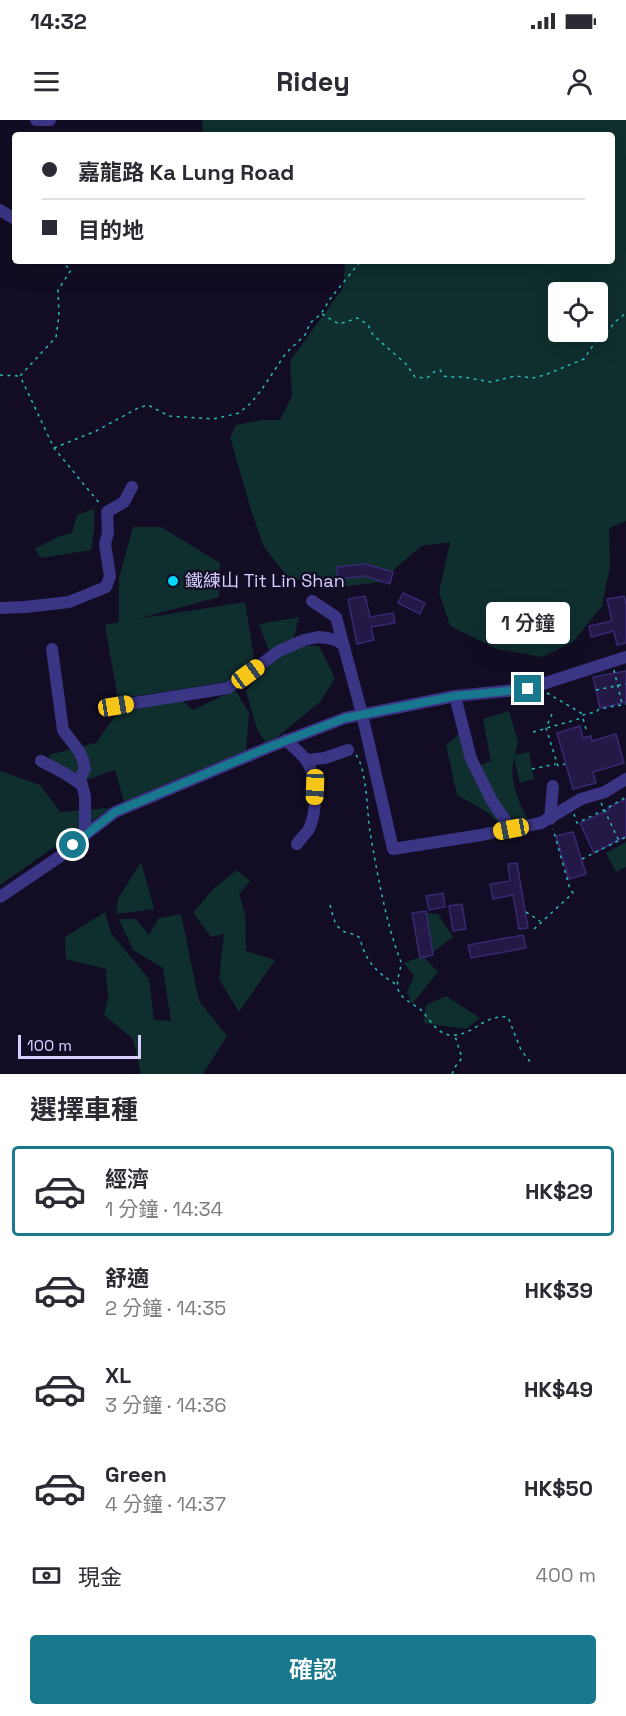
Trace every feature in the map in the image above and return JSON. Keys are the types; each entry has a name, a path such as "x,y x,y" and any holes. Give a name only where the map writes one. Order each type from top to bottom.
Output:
{"street":[{"path":"36,120 50,120"},
{"path":"0,608 69,602 106,587 110,576 105,544 108,534 106,512 124,502 132,487"},
{"path":"312,601 336,617 362,714 393,849 541,823 581,799 605,792 626,779"},
{"path":"116,706 228,688 279,651 304,640 318,637 328,638 344,646"},
{"path":"52,650 63,729 80,751 85,769 80,778 85,796 85,835"},
{"path":"0,897 62,855 115,812 286,740 362,714 455,696 528,689 626,657"},
{"path":"455,696 471,759 492,801 511,829"},
{"path":"286,740 311,768 315,787 314,808 309,829 297,844"},
{"path":"306,760 325,758 348,750"},
{"path":"41,761 82,785"},
{"path":"550,819 553,786"}],"path":[{"path":"20,376 56,337 59,315 58,290 71,270 64,264"},
{"path":"54,448 96,431 148,405 169,416 180,417 213,419 239,413 251,403 286,353 305,335 310,323 321,314 358,264"},
{"path":"321,314 339,324 358,318 363,321 373,335 406,364 415,377 427,378 440,370 444,376 448,377 490,382 515,376 533,378 578,363 584,359 598,338 626,313"},
{"path":"0,375 20,376"},
{"path":"20,376 54,448 106,512"},
{"path":"613,661 622,705"},
{"path":"544,683 547,693 581,713 586,729"},
{"path":"596,690 626,684"},
{"path":"533,732 582,717 599,709 626,704"},
{"path":"552,714 546,728 557,764"},
{"path":"348,750 359,759 362,769 372,840 391,928 401,962 397,978 401,995 422,1012 434,1026 455,1035 469,1031 485,1020 508,1017 521,1050 531,1063"},
{"path":"532,769 565,764"},
{"path":"596,795 619,841"},
{"path":"572,805 577,823 626,797"},
{"path":"534,929 573,893 550,819"},
{"path":"582,859 626,837"},
{"path":"330,905 336,926 360,938 367,958 379,972 398,986"},
{"path":"526,912 541,922"},
{"path":"452,1074 462,1058 455,1035"}],"green space":[{"path":"202,120 626,120 626,521 609,528 610,566 602,606 573,642 542,657 497,649 450,626 439,592 450,542 421,546 380,582 326,589 286,575 264,547 230,437 236,425 262,420 280,420 292,396 290,361 343,288 344,264 615,264 615,132 203,132"},
{"path":"94,509 91,550 41,558 35,549 57,537 72,533 77,515"},
{"path":"133,527 161,527 220,563 219,597 137,619 245,602 255,665 230,681 118,699 105,625 119,622 119,578"},
{"path":"299,617 292,646 319,646 335,678 320,702 267,745 257,729 246,691 272,659 259,624"},
{"path":"235,690 249,713 246,750 124,802 115,770 72,785 53,774 49,755 96,743 115,716 142,704 176,694 193,710"},
{"path":"509,711 518,742 515,755 529,752 534,779 520,783 514,758 514,786 533,829 512,836 487,812 457,795 446,745 461,732 472,768 491,761 483,719"},
{"path":"0,771 40,785 60,812 110,808 0,885"},
{"path":"626,842 626,867 616,872 606,853"},
{"path":"141,862 154,909 116,914 118,899"},
{"path":"237,870 250,881 239,894 245,914 246,951 275,960 239,1012 219,979 224,934 211,937 193,913 213,889"},
{"path":"105,912 111,933 149,979 154,1020 171,1021 163,968 133,950 119,919 136,919 149,935 159,918 181,914 199,1001 227,1036 203,1074 141,1074 133,1039 104,1015 108,999 106,969 66,959 65,937"},
{"path":"426,913 438,914 453,937 433,952 419,930"},
{"path":"423,956 438,972 412,1004 407,992 414,976 404,963"},
{"path":"446,996 480,1018 466,1029 424,1023 426,1005"}],"building":[{"path":"365,564 393,572 390,584 365,576 338,579 337,567"},
{"path":"403,593 425,603 420,614 398,603"},
{"path":"365,596 370,617 393,613 395,623 371,627 374,640 357,644 348,599"},
{"path":"624,596 626,643 617,645 614,631 591,637 589,626 612,621 607,599"},
{"path":"626,671 626,702 600,708 593,677"},
{"path":"580,726 583,738 591,736 592,741 616,734 624,763 593,772 596,783 573,789 557,733"},
{"path":"626,799 626,836 594,853 580,823 609,810 608,808"},
{"path":"573,832 586,874 569,879 556,836"},
{"path":"517,863 528,928 519,929 513,895 493,899 490,884 510,881 508,864"},
{"path":"443,893 445,907 429,910 426,896"},
{"path":"462,904 466,929 453,931 449,906"},
{"path":"426,911 433,955 420,958 412,913"},
{"path":"523,935 526,948 471,958 468,945"}],"place":[{"name":"鐵練山 Tit Lin Shan","path":"173,581"}],"route":[{"path":"73,845 115,812 345,718 455,696 528,689"}]}
